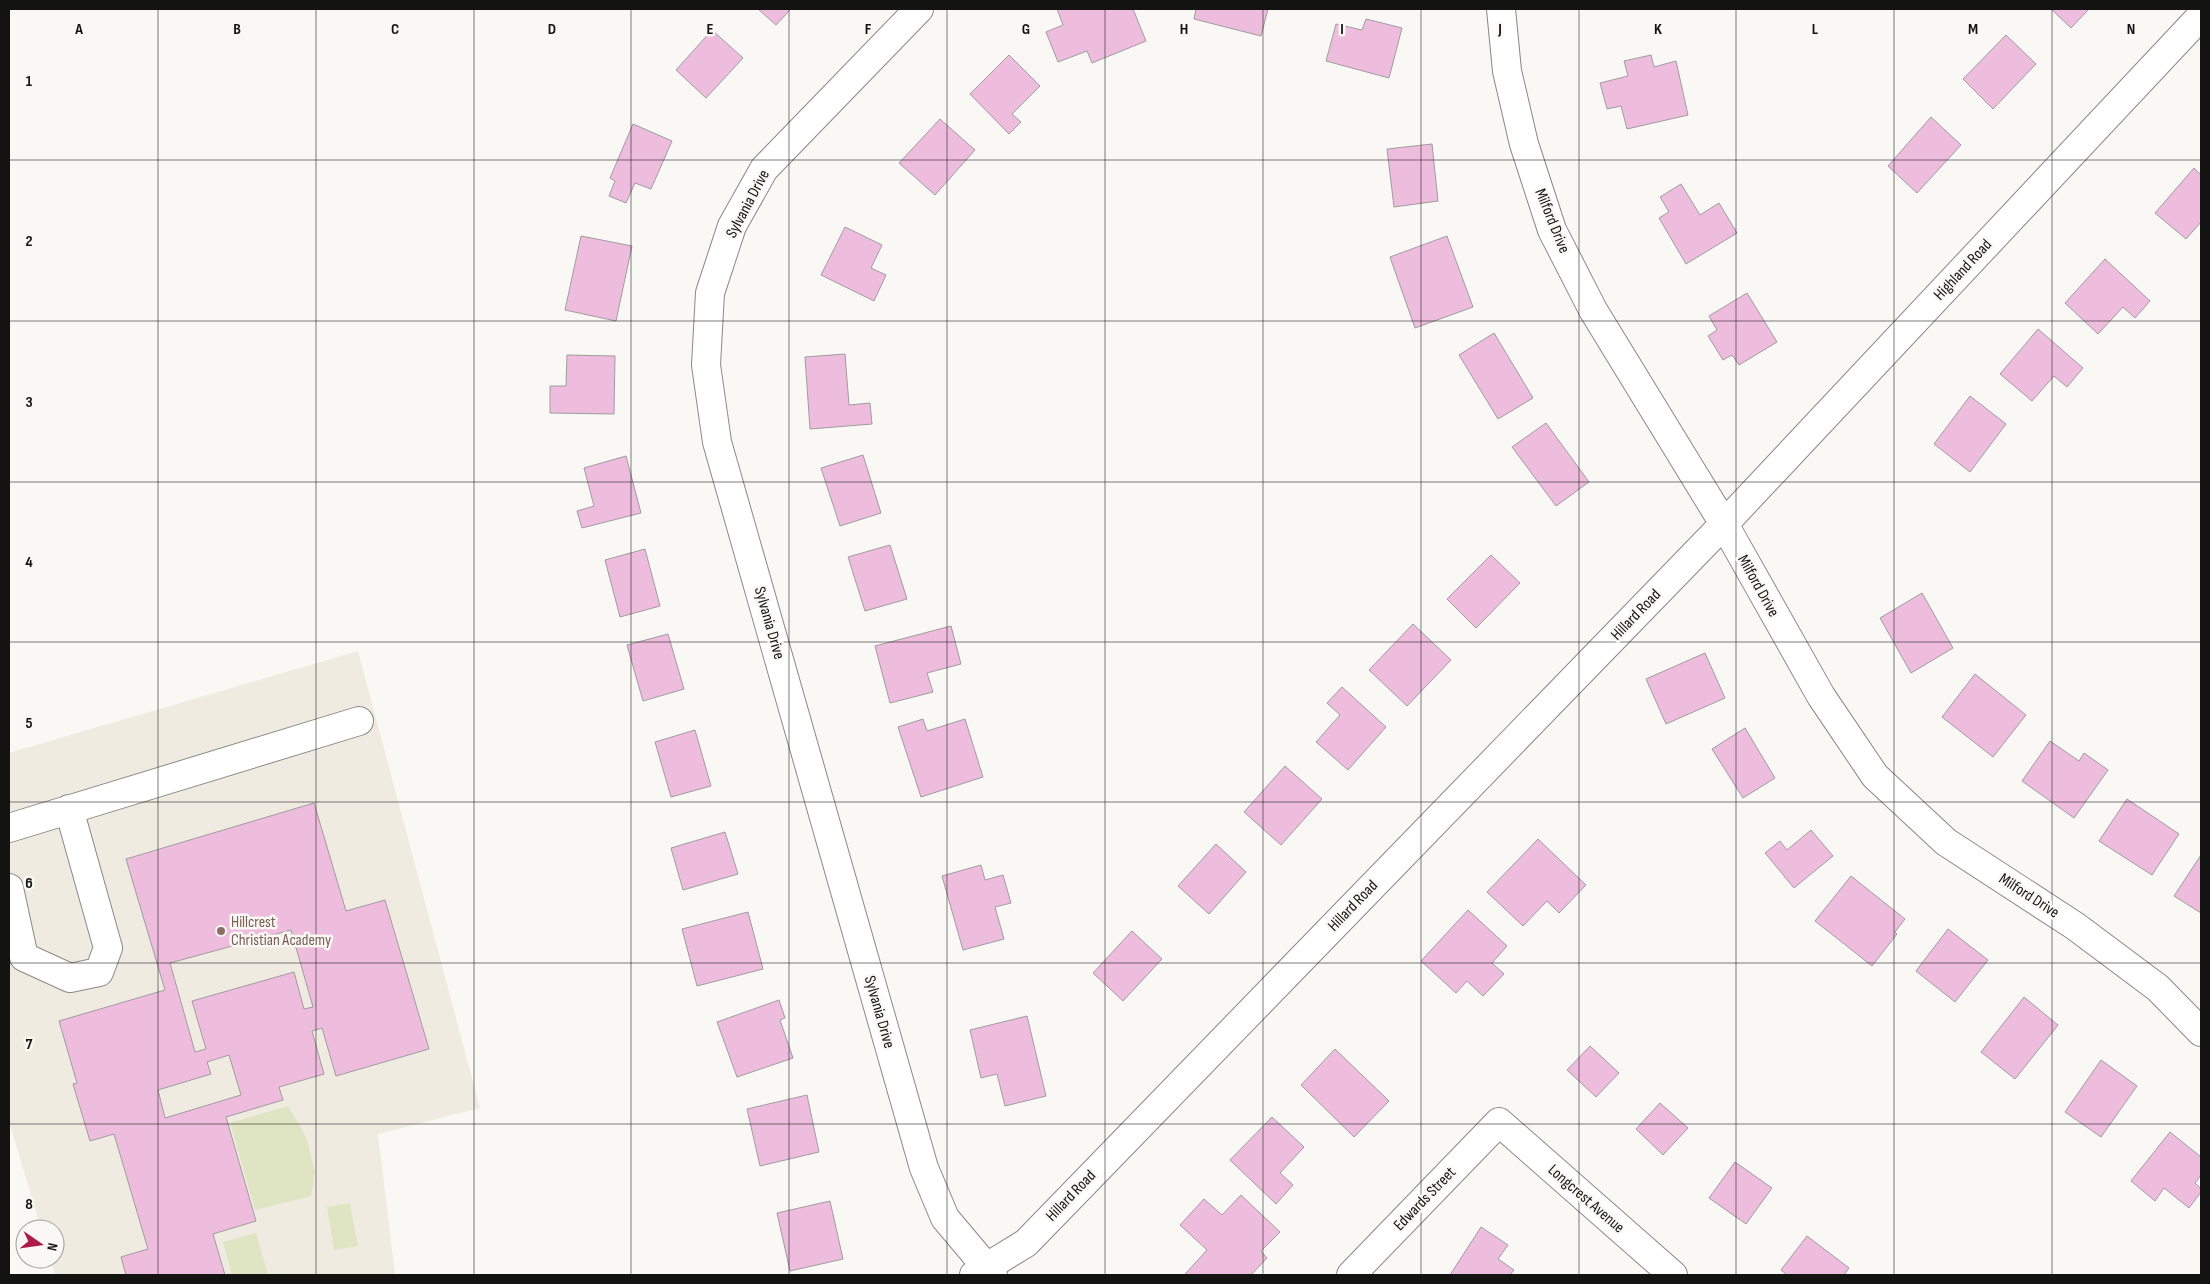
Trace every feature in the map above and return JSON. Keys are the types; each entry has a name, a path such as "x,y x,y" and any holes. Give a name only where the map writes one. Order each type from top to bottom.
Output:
{"street":[{"name":"Sylvania Drive","path":"919,9 764,169 732,226 710,293 706,365 717,442 924,1168 946,1218 984,1273"},
{"name":"Milford Drive","path":"1501,9 1507,71 1524,144 1552,230 1593,310 1724,524 1821,696 1875,776 1946,842 2075,926 2158,988 2201,1032"},
{"name":"Highland Road","path":"1724,524 2201,16"},
{"name":"Hillard Road","path":"984,1273 1026,1243 1724,524"},
{"path":"9,828 360,721"},
{"path":"9,888 13,931 24,957 70,978 99,972 108,948 69,809"},
{"name":"Edwards Street","path":"1351,1275 1498,1122"},
{"name":"Longcrest Avenue","path":"1498,1122 1673,1275"}],"shaded area":[{"name":"Hillcrest Christian Academy","path":"358,651 480,1108 378,1134 395,1275 55,1275 53,1269 65,1269 65,1219 38,1219 9,1121 9,753"}],"green space":[{"path":"288,1106 307,1139 315,1172 311,1196 255,1210 230,1123"},
{"path":"350,1203 358,1246 334,1250 327,1207"},
{"path":"256,1233 268,1275 232,1275 223,1242"}],"building":[{"path":"758,9 791,9 776,25"},
{"path":"1057,9 1133,9 1146,41 1092,63 1087,51 1058,62 1046,32 1063,25"},
{"path":"1196,9 1268,9 1261,36 1194,19"},
{"path":"2051,9 2089,9 2071,28"},
{"path":"1366,19 1402,28 1389,78 1326,61 1336,24 1362,30"},
{"path":"712,30 743,58 706,98 676,70"},
{"path":"2006,35 2036,64 1993,109 1963,79"},
{"path":"1009,55 1040,86 1012,114 1021,122 1009,134 970,94"},
{"path":"1651,55 1654,67 1676,61 1688,115 1627,129 1621,106 1607,109 1600,83 1628,76 1624,61"},
{"path":"1931,117 1961,145 1917,193 1888,166"},
{"path":"940,119 975,150 935,195 899,163"},
{"path":"633,124 672,141 651,189 635,183 626,203 609,196 615,181 610,178"},
{"path":"1432,144 1438,201 1394,207 1387,149"},
{"path":"2194,168 2201,175 2201,222 2186,239 2155,213"},
{"path":"1681,184 1700,215 1719,203 1737,233 1686,264 1659,218 1669,212 1660,197"},
{"path":"845,227 882,245 871,268 886,275 874,301 821,275"},
{"path":"581,236 632,246 616,321 565,310"},
{"path":"1447,236 1473,307 1415,328 1390,257"},
{"path":"2105,259 2150,301 2135,318 2123,307 2098,334 2065,303"},
{"path":"1747,293 1777,342 1739,365 1732,355 1723,360 1708,336 1717,330 1709,316"},
{"path":"2038,329 2083,368 2067,387 2054,376 2032,401 2000,374"},
{"path":"1494,333 1533,398 1498,419 1459,355"},
{"path":"845,354 849,405 870,403 872,424 810,429 805,357"},
{"path":"567,355 615,356 614,414 550,413 550,386 566,386"},
{"path":"1970,396 2006,424 1970,472 1934,444"},
{"path":"1546,423 1589,482 1556,506 1512,447"},
{"path":"863,455 881,513 840,526 821,468"},
{"path":"626,456 641,513 582,528 577,511 594,506 584,468"},
{"path":"890,545 907,599 865,611 848,557"},
{"path":"645,549 660,606 620,617 605,560"},
{"path":"1491,555 1520,583 1476,628 1447,599"},
{"path":"1922,593 1953,648 1911,673 1880,618"},
{"path":"1413,624 1451,660 1407,706 1369,670"},
{"path":"951,626 961,664 927,673 933,692 890,703 875,646"},
{"path":"668,634 684,689 643,701 627,645"},
{"path":"1705,653 1725,698 1666,724 1646,679"},
{"path":"1975,674 2026,715 1993,757 1942,717"},
{"path":"1342,687 1386,727 1348,770 1316,742 1340,715 1327,703"},
{"path":"923,719 927,731 965,719 983,777 921,797 898,727"},
{"path":"1745,728 1775,778 1743,798 1712,749"},
{"path":"695,730 711,786 671,797 655,742"},
{"path":"2050,741 2079,761 2084,753 2108,770 2074,818 2022,781"},
{"path":"1285,766 1322,799 1281,845 1244,812"},
{"path":"2127,799 2179,834 2152,875 2099,841"},
{"name":"Hillcrest Christian Academy","path":"314,803 346,911 385,900 429,1049 336,1076 322,1028 312,1031 324,1074 279,1087 283,1100 226,1117 256,1221 213,1234 225,1275 126,1275 121,1257 148,1249 114,1134 90,1141 73,1084 77,1083 59,1021 165,990 126,859","holes":["291,930 313,1007 304,1009 294,972 192,1001 206,1049 195,1052 170,963","229,1055 241,1095 165,1118 158,1090 211,1074 207,1062"]},
{"path":"1811,830 1833,856 1794,888 1765,853 1780,841 1787,850"},
{"path":"725,832 738,874 683,890 671,848"},
{"path":"1538,839 1586,885 1559,913 1547,901 1523,926 1487,892"},
{"path":"1216,844 1246,872 1209,914 1178,886"},
{"path":"2201,855 2201,913 2174,896"},
{"path":"981,865 985,880 1003,875 1011,903 995,907 1004,939 963,950 942,876"},
{"path":"1851,876 1905,919 1895,932 1897,934 1872,966 1815,921"},
{"path":"1468,910 1507,946 1492,963 1504,974 1483,996 1467,981 1456,993 1421,961"},
{"path":"748,912 763,969 697,986 682,929"},
{"path":"1948,929 1988,960 1955,1002 1916,971"},
{"path":"1132,931 1162,959 1123,1001 1093,973"},
{"path":"2024,997 2058,1025 2015,1079 1981,1052"},
{"path":"779,1000 785,1018 780,1020 793,1058 737,1077 717,1022"},
{"path":"1027,1016 1046,1096 1005,1106 997,1074 981,1078 970,1030"},
{"path":"1590,1046 1619,1073 1596,1097 1567,1070"},
{"path":"1335,1049 1389,1101 1354,1137 1301,1085"},
{"path":"2101,1060 2137,1086 2101,1137 2065,1112"},
{"path":"807,1095 819,1152 760,1166 747,1109"},
{"path":"1660,1103 1688,1128 1663,1155 1636,1129"},
{"path":"1272,1117 1304,1147 1280,1173 1293,1185 1276,1204 1230,1160"},
{"path":"2170,1132 2201,1157 2201,1175 2195,1183 2201,1189 2201,1192 2189,1208 2164,1188 2155,1201 2131,1181"},
{"path":"1735,1162 1772,1188 1746,1224 1709,1198"},
{"path":"1241,1195 1280,1232 1261,1251 1267,1258 1251,1275 1186,1275 1207,1250 1180,1225 1204,1199 1222,1215"},
{"path":"830,1201 843,1259 790,1271 777,1213"},
{"path":"1481,1227 1508,1245 1498,1259 1514,1270 1510,1275 1450,1275"},
{"path":"1807,1236 1849,1268 1844,1275 1787,1275 1781,1270"}],"place":[{"name":"Hillcrest Christian Academy","path":"221,931"}]}
